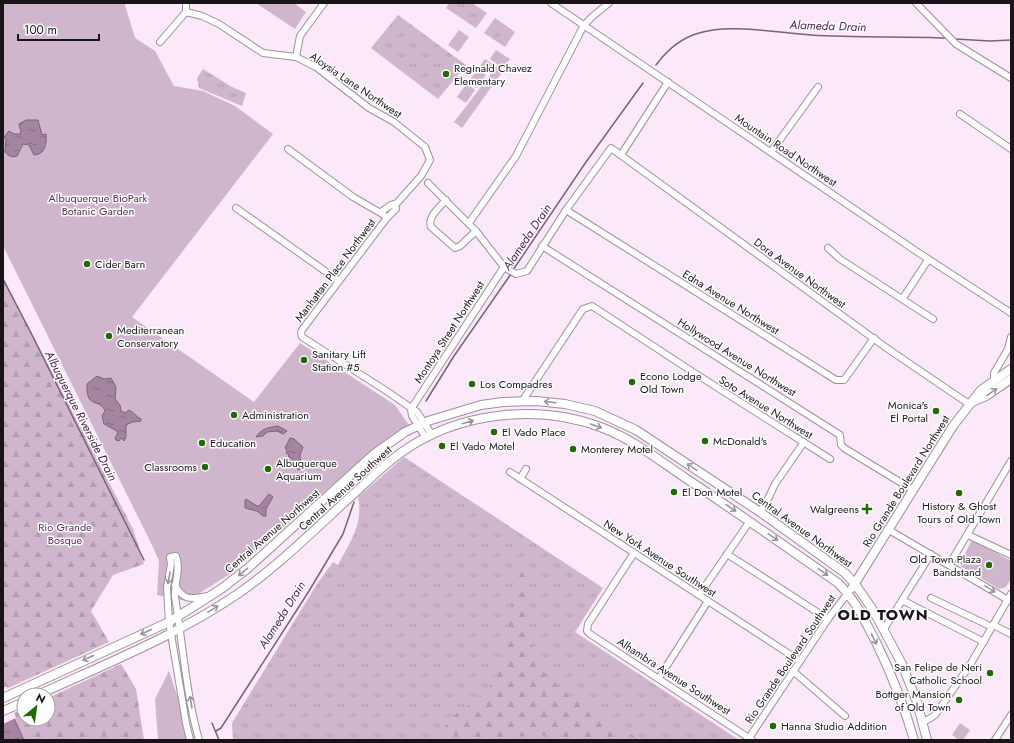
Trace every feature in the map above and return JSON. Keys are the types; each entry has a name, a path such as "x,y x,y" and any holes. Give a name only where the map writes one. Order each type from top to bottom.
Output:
{"main road":[{"name":"Rio Grande Boulevard Northwest","path":"848,593 953,426 981,390 1011,370"},
{"path":"970,403 986,396 1011,380"},
{"name":"Central Avenue Northwest","path":"3,698 178,617 232,581 263,556 374,454 405,432 421,424 481,405 523,400 550,402 595,411 636,430 760,512 845,573 865,596 884,629 904,670 917,702 927,740"},
{"name":"Central Avenue Southwest","path":"55,687 180,630 227,601 284,558 388,463 402,452 429,436 471,420 507,414 535,414 550,415 584,422 605,429 631,441 750,520 838,583 848,593 860,610 898,689 914,740"},
{"path":"3,711 16,705"}],"street":[{"path":"160,42 186,12 186,3"},
{"path":"296,57 300,36 324,3"},
{"name":"Mountain Road Northwest","path":"551,3 928,260 1011,314"},
{"path":"469,223 516,156 584,26 593,16 609,3"},
{"path":"916,3 951,37 956,44 1011,78"},
{"name":"Aloysia Lane Northwest","path":"186,12 202,16 219,24 263,52 296,57 316,67 369,108 394,122 425,147 430,160 421,176 396,204 391,205 381,212"},
{"path":"428,183 469,223 506,268 516,274 527,271 566,210 611,148 621,155 668,82"},
{"path":"771,152 818,86"},
{"path":"960,114 1011,149"},
{"path":"288,149 352,197 381,212 386,220"},
{"name":"Dora Avenue Northwest","path":"621,155 874,338 970,403"},
{"path":"446,200 430,219 429,224 431,227 454,248 460,246 476,231"},
{"name":"Aloysia Lane Northwest","path":"386,220 396,209 396,204"},
{"path":"236,208 339,281"},
{"name":"Edna Avenue Northwest","path":"566,210 836,380 844,380 874,338"},
{"name":"Manhattan Place Northwest","path":"386,220 301,333 302,337 412,409"},
{"name":"Hollywood Avenue Northwest","path":"542,246 840,435 841,445 844,448 913,490"},
{"path":"828,248 840,258 933,319"},
{"path":"903,298 928,260"},
{"name":"Montoya Street Northwest","path":"412,409 506,268"},
{"name":"Soto Avenue Northwest","path":"523,400 583,309 592,306 830,459"},
{"path":"994,380 994,373 1008,349 1011,337"},
{"path":"412,409 412,416 421,424 429,436"},
{"path":"760,512 775,484 804,442"},
{"path":"949,565 1008,471 1011,461"},
{"path":"520,479 526,469"},
{"name":"New York Avenue Southwest","path":"510,472 800,661"},
{"path":"699,595 750,520"},
{"path":"889,530 1008,600"},
{"path":"968,535 1011,555"},
{"name":"Alhambra Avenue Southwest","path":"634,553 588,624 587,629 590,634 750,739"},
{"path":"727,554 828,619"},
{"path":"884,629 931,554"},
{"path":"190,740 169,622 168,588 171,564 170,557 176,556 178,567 175,585 178,617 194,722 199,740"},
{"path":"175,585 181,594 188,598 192,599 211,595"},
{"name":"Rio Grande Boulevard Southwest","path":"750,739 793,671 828,619 848,593"},
{"path":"922,722 929,720 936,715 970,665 1011,594"},
{"path":"931,598 1011,634"},
{"path":"902,600 984,642"},
{"path":"659,678 708,602"},
{"path":"793,671 845,716"},
{"path":"996,740 1011,715"}],"green space":[{"name":"Albuquerque BioPark Botanic Garden","path":"3,3 126,3 125,5 135,38 155,51 174,86 203,91 235,106 273,134 132,317 254,402 300,343 395,405 409,425 375,448 230,574 187,601 157,595 159,561 152,545 3,246"},
{"path":"256,3 294,3 306,12 295,29"},
{"path":"449,3 472,3 487,13 476,28 446,8"},
{"path":"398,15 466,65 438,99 371,48"},
{"path":"495,18 515,32 505,47 484,33"},
{"path":"459,30 469,37 458,52 448,45"},
{"path":"496,50 510,59 503,68 490,59"},
{"path":"485,59 503,71 462,128 454,122 491,74 480,66"},
{"path":"203,69 232,87 246,93 242,106 199,88 197,78"},
{"path":"478,69 486,75 476,88 468,82"},
{"path":"467,83 475,90 466,103 457,97"},
{"name":"Rio Grande Bosque","path":"3,277 133,529 144,564 113,575 91,611 109,642 6,689 3,685"},
{"path":"404,457 603,588 575,632 739,740 233,740 232,723 317,584 333,562 338,565 347,548 355,532 359,515 358,497"},
{"path":"972,540 1011,561 1011,579 1006,587 999,589 962,567 960,563"},
{"path":"521,571 526,577 529,626 533,652 543,670 554,682 583,705 641,740 572,740 558,735 447,737 445,726 448,721 483,693 497,675 503,655 512,599 519,572"},
{"path":"121,664 136,689 144,740 24,740 18,727 56,727 56,694"},
{"path":"169,671 192,740 158,740 155,699"},
{"path":"16,712 16,723 12,714"},
{"path":"960,723 970,730 963,740 959,740 952,735"}],"water":[{"path":"26,120 38,120 42,135 46,134 46,141 43,151 34,155 29,145 23,144 17,156 10,156 5,152 6,139 4,137 9,131 14,134 20,134 19,124"},
{"path":"97,376 104,379 111,378 116,387 115,399 120,405 121,411 125,413 129,410 141,419 141,421 132,422 126,425 126,437 124,441 121,438 119,441 116,440 115,438 118,433 117,431 104,424 102,416 105,411 100,405 93,402 89,397 87,392 87,384"},
{"path":"278,426 287,431 283,434 277,431 267,432 263,436 256,437 260,432 266,429"},
{"path":"290,438 294,439 303,447 300,457 302,463 299,470 296,468 298,464 286,453 287,450 285,448"},
{"path":"269,494 273,497 266,509 266,516 263,516 257,511 245,508 246,499 259,506"},
{"path":"3,685 6,689 16,727 18,727 24,740 3,740"}],"pier":[{"path":"6,686 8,689 16,718 3,724 3,688"}],"waterway":[{"name":"Alameda Drain","path":"656,65 665,54 680,41 692,35 711,30 739,29 828,36 947,38"},
{"name":"Alameda Drain","path":"955,39 990,41 1011,40"},
{"name":"Alameda Drain","path":"513,270 586,162 643,83"},
{"name":"Alameda Drain","path":"426,401 454,356 511,274"},
{"name":"Albuquerque Riverside Drain","path":"3,279 144,560"},
{"name":"Alameda Drain","path":"216,731 221,728 309,591 343,534 354,502"},
{"name":"Albuquerque Riverside Drain","path":"212,723 219,740"}],"place":[{"name":"Reginald Chavez Elementary","path":"446,74"},
{"name":"Cider Barn","path":"87,264"},
{"name":"Mediterranean Conservatory","path":"109,336"},
{"name":"Sanitary Lift Station #5","path":"304,360"},
{"name":"Econo Lodge Old Town","path":"632,382"},
{"name":"Los Compadres","path":"472,384"},
{"name":"Monica's El Portal","path":"936,411"},
{"name":"Administration","path":"234,415"},
{"name":"El Vado Place","path":"494,432"},
{"name":"McDonald's","path":"705,441"},
{"name":"Education","path":"202,443"},
{"name":"El Vado Motel","path":"442,446"},
{"name":"Monterey Motel","path":"573,449"},
{"name":"Classrooms","path":"205,467"},
{"name":"Albuquerque Aquarium","path":"268,469"},
{"name":"El Don Motel","path":"674,492"},
{"name":"History & Ghost Tours of Old Town","path":"959,493"},
{"name":"Walgreens","path":"867,509"},
{"name":"Old Town Plaza Bandstand","path":"989,565"},
{"name":"San Felipe de Neri Catholic School","path":"990,673"},
{"name":"Bottger Mansion of Old Town","path":"959,700"},
{"name":"Hanna Studio Addition","path":"773,726"}],"district":[{"name":"OLD TOWN","path":"883,615"}]}
